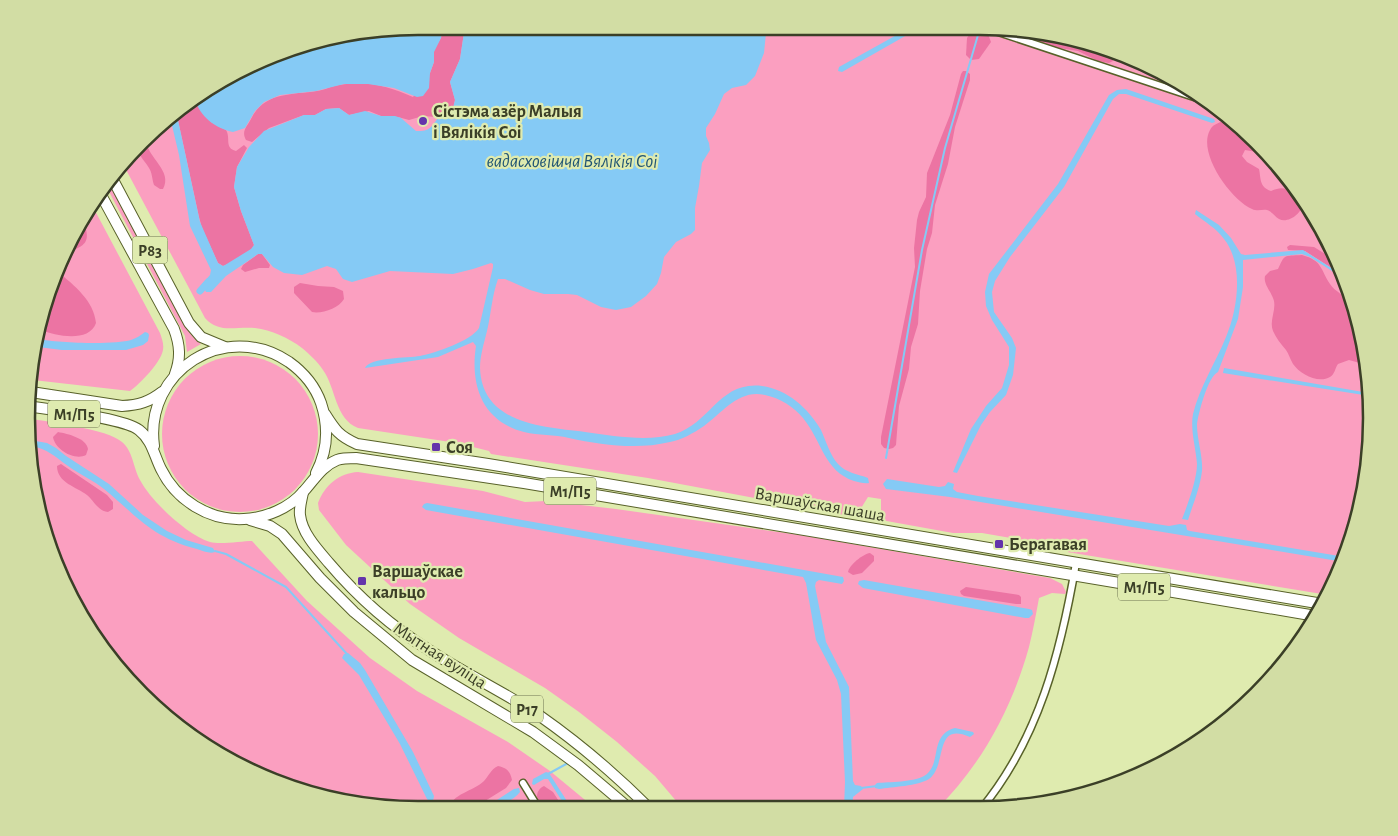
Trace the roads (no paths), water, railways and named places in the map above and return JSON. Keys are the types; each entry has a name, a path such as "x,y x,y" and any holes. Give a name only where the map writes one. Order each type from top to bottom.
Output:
{"highway":[{"name":"Р83","path":"115,184 189,323 201,337 226,347"},
{"name":"Р83","path":"104,200 177,338 180,356 175,375"},
{"name":"Варшаўская шаша","path":"35,407 131,425 146,436 165,476 181,497 211,514 227,518 244,519 260,517 276,511 291,503 304,492 321,464 326,447 327,430 325,414 319,396 309,380 281,356 263,349 245,346 212,350 198,356 186,365 175,375 163,391 154,421 155,452"},
{"name":"Варшаўская шаша","path":"36,393 136,406 150,401 163,391"},
{"name":"Варшаўская шаша","path":"325,414 335,431 357,444 498,465 1316,603"},
{"name":"Варшаўская шаша","path":"314,478 338,459 356,458 524,483 1309,615"},
{"name":"Мытная вуліца","path":"304,492 300,514 306,531 319,551 354,590 393,624 427,650 569,736 642,801"},
{"name":"Мытная вуліца","path":"244,519 276,529 282,534 336,594 375,631 412,660 554,746 620,801"}],"street":[{"path":"1012,37 1183,93"},
{"path":"987,801 1012,766 1034,724 1054,666 1067,615 1076,563"},
{"path":"523,783 534,801"}],"water":[{"path":"442,35 434,52 429,88 423,96 417,97 394,88 368,84 344,84 316,91 280,95 264,102 255,111 245,128 233,132 214,125 197,105 226,86 271,64 295,55 343,42 368,38"},
{"name":"вадасховішча Вялікія Соі","path":"464,35 766,35 764,53 755,76 746,85 732,88 724,94 706,128 710,150 702,163 695,208 695,230 676,242 664,257 657,284 646,296 631,307 616,310 601,307 577,295 544,294 505,279 498,279 481,354 480,368 483,387 491,401 503,412 518,419 551,428 642,438 675,434 687,429 725,396 735,390 747,386 771,388 780,391 804,408 821,430 830,452 838,464 848,471 868,478 869,483 854,481 836,470 824,454 803,418 791,407 771,396 756,394 739,398 704,426 679,440 645,446 620,446 524,432 510,427 498,419 482,400 477,387 475,374 476,346 473,342 438,357 365,368 368,364 381,360 420,356 434,352 461,342 475,333 479,328 493,267 491,263 453,274 390,271 352,282 343,279 336,269 327,266 302,275 284,273 273,267 262,254 258,254 226,276 211,292 206,292 202,284 210,275 211,270 190,226 179,155 172,125 178,120 200,222 218,263 223,266 251,249 254,245 234,187 237,167 249,147 264,131 304,115 315,115 326,109 339,108 349,115 365,111 381,116 395,116 401,118 416,131 428,129 441,116 453,108 455,100 450,82 460,59"},
{"path":"897,35 907,35 842,72 838,71 839,67"},
{"path":"1126,89 1214,119 1215,122 1212,123 1126,94 1119,94 1113,99 1064,187 1010,257 995,281 992,292 994,312 1012,338 1016,348 1013,375 1006,395 981,425 957,473 953,472 971,429 986,406 1002,388 1009,365 1009,347 992,320 986,306 985,292 989,274 1058,184 1109,95 1117,90"},
{"path":"1196,210 1219,225 1231,238 1241,254 1303,250 1333,269 1335,273 1302,254 1243,260 1243,287 1238,319 1218,372 1211,380 1201,404 1197,431 1202,471 1188,520 1182,519 1197,470 1193,414 1230,326 1234,313 1237,287 1237,274 1230,249 1218,232 1195,214"},
{"path":"145,332 149,335 148,341 143,345 126,350 62,350 41,347 43,339 112,343 123,342"},
{"path":"1224,368 1362,392 1362,395 1223,373"},
{"path":"36,441 47,443 56,448 109,484 143,515 167,531 186,540 213,548 215,552 206,552 181,544 156,532 100,486 42,449 36,447"},
{"path":"887,479 939,487 945,486 948,482 954,484 953,489 957,492 978,496 1169,526 1180,524 1186,525 1187,530 1190,531 1337,556 1336,561 950,497 886,489 883,484"},
{"path":"427,503 843,577 844,581 842,584 819,580 815,586 826,642 849,687 853,781 855,785 861,786 863,789 853,797 853,801 844,801 841,694 837,680 816,640 806,583 803,577 426,510 422,507"},
{"path":"864,580 1029,609 1032,610 1033,614 1029,618 1025,618 863,588 858,584 859,581"},
{"path":"348,653 365,670 413,752 434,796 433,801 427,799 400,744 359,675 342,658 344,654"},
{"path":"955,728 973,732 974,734 970,737 958,734 951,735 946,740 935,773 929,779 912,785 875,788 877,783 908,781 924,776 933,765 941,737"},
{"path":"546,772 549,773 567,801 562,801 548,779 544,779 534,785 532,784 533,779"},
{"path":"519,788 520,792 510,801 495,801 514,789"}],"waterway":[{"path":"886,458 922,250 945,148 978,35"},
{"path":"200,291 208,282"},
{"path":"215,551 226,554 286,587 347,654"},
{"path":"548,774 568,763"},
{"path":"861,788 877,786"}],"place":[{"name":"Сістэма азёр Малыя і Вялікія Соі","path":"423,121"},
{"name":"Соя","path":"436,447"},
{"name":"Берагавая","path":"999,544"},
{"name":"Варшаўскае кальцо","path":"362,581"}]}
